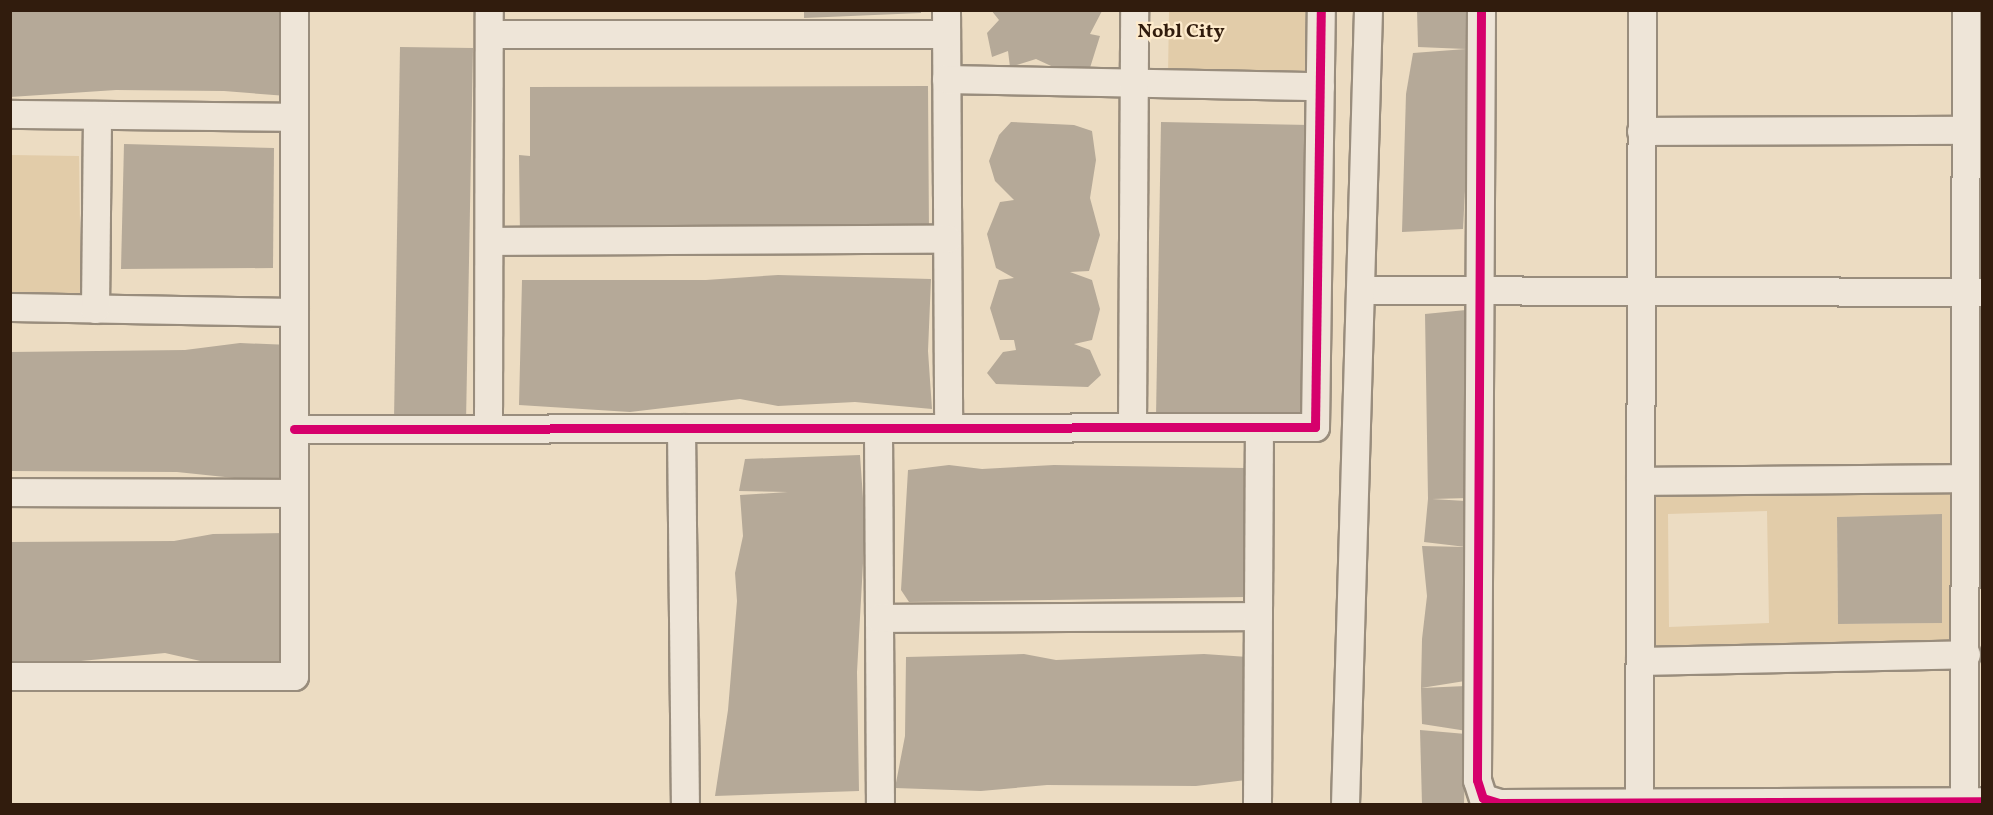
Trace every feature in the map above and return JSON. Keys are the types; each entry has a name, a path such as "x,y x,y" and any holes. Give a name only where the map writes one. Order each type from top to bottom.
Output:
{"street":[{"path":"10,676 294,676 294,10"},
{"path":"1132,427 1134,10"},
{"path":"294,429 1316,427 1320,10"},
{"path":"1345,804 1368,10"},
{"path":"1481,10 1477,780 1484,798 1498,803 1640,800 1973,801 1966,654 1965,478 1975,292 1966,130 1966,10"},
{"path":"1640,800 1642,10"},
{"path":"488,429 489,22 946,22 948,428"},
{"path":"946,79 1320,86"},
{"path":"10,114 294,117"},
{"path":"95,309 97,115"},
{"path":"1641,131 1966,130"},
{"path":"489,241 947,239"},
{"path":"1361,290 1975,292"},
{"path":"10,307 294,312"},
{"path":"1257,804 1258,427"},
{"path":"681,428 685,804"},
{"path":"878,428 880,804"},
{"path":"1640,481 1965,478"},
{"path":"10,492 294,493"},
{"path":"879,618 1258,616"},
{"path":"1640,662 1966,654"}],"shaded area":[{"path":"1169,11 1306,11 1305,74 1168,75"},
{"path":"11,155 79,156 81,296 11,296"},
{"path":"1965,478 1966,654 1640,661 1640,481","holes":["1767,511 1769,623 1669,627 1668,514","1942,515 1942,623 1838,624 1837,517"]}],"building":[{"path":"10,10 289,10 287,96 224,91 116,90 10,97"},
{"path":"804,10 921,10 921,13 804,18"},
{"path":"991,10 1102,11 1090,34 1100,36 1089,71 1062,71 1036,59 1010,67 1008,51 992,57 987,33 999,20"},
{"path":"1417,10 1468,10 1466,49 1418,47"},
{"path":"400,47 473,48 466,422 394,421"},
{"path":"1466,49 1470,95 1463,229 1402,232 1406,94 1413,53"},
{"path":"928,86 929,233 520,238 519,155 530,156 530,87"},
{"path":"1011,122 1074,125 1092,131 1096,160 1090,198 1100,235 1089,271 1070,272 1092,280 1100,309 1092,340 1074,344 1090,350 1101,375 1088,387 996,384 987,373 1003,352 1016,350 1014,340 1000,340 990,308 999,280 1014,278 996,268 987,234 1000,202 1014,200 995,181 989,161 999,135"},
{"path":"1161,122 1310,125 1307,420 1156,417"},
{"path":"124,144 274,148 273,268 121,269"},
{"path":"778,275 931,279 928,351 932,409 855,402 778,406 740,399 630,412 519,405 522,280 706,280"},
{"path":"1466,310 1469,498 1432,499 1466,501 1466,547 1424,542 1428,499 1425,314"},
{"path":"240,343 291,345 286,483 244,483 244,479 177,472 10,471 10,352 185,350"},
{"path":"860,455 865,527 857,672 859,791 715,796 728,710 737,601 735,573 743,536 740,495 788,492 739,491 745,459"},
{"path":"949,465 982,469 1054,465 1245,468 1251,541 1245,597 909,602 901,590 908,470"},
{"path":"1942,514 1942,623 1838,624 1837,517"},
{"path":"287,533 286,665 205,662 165,653 60,663 10,662 10,542 174,541 213,534"},
{"path":"1422,546 1466,547 1465,681 1421,688 1422,639 1427,596"},
{"path":"1024,654 1056,660 1204,654 1248,657 1246,780 1196,786 1047,785 981,791 895,788 905,736 906,657"},
{"path":"1466,686 1467,731 1422,724 1421,688"},
{"path":"1420,730 1466,734 1464,804 1422,804"}],"cycle path":[{"path":"294,429 1315,427 1321,10"},
{"path":"1481,10 1477,780 1483,798 1499,803 1982,801"}],"district":[{"name":"Nobl City","path":"1181,32"}]}
